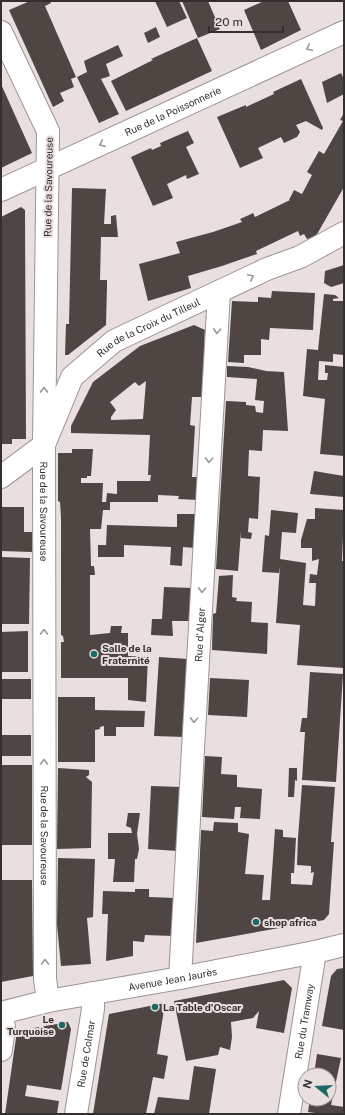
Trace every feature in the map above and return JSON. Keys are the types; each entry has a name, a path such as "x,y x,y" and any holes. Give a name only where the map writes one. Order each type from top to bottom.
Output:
{"street":[{"name":"Rue de la Savoureuse","path":"1,32 48,131 44,444 45,971 48,1001"},
{"name":"Rue de la Poissonnerie","path":"1,190 344,32"},
{"name":"Rue de la Croix du Tilleul","path":"1,477 44,444 72,377 114,341 267,269 300,257 344,233"},
{"name":"Rue d'Alger","path":"180,978 219,292"},
{"name":"Avenue Jean Jaurès","path":"1,1014 48,1001 180,978 344,945"},
{"name":"Rue du Tramway","path":"289,1114 315,952"},
{"name":"Rue de Colmar","path":"76,1114 93,1009 93,993"},
{"path":"1,1014 4,1027 1,1050"}],"building":[{"path":"30,1 50,1 51,3 45,6 76,77 71,79 74,87 60,93 64,101 53,107 9,10"},
{"path":"155,1 179,1 187,18 167,27"},
{"path":"182,1 208,1 220,29 198,38"},
{"path":"264,1 288,1 301,30 261,50 244,10"},
{"path":"156,27 160,37 148,43 144,33"},
{"path":"197,38 212,71 126,111 111,81 153,60 151,59"},
{"path":"118,45 123,56 106,64 110,76 101,79 119,114 99,123 77,77 87,72 84,61"},
{"path":"341,73 344,79 344,94 327,103 322,82"},
{"path":"301,79 323,128 322,130 306,121 296,125 300,132 297,137 284,143 281,137 258,148 263,158 240,168 217,117 246,105 246,107"},
{"path":"1,84 32,153 1,168"},
{"path":"344,113 344,187 316,236 307,239 304,234 300,236 298,231 256,251 257,254 188,276 191,288 148,301 139,264 180,253 176,242 242,222 240,219 253,213 255,217 290,200 294,190 302,194 312,175 307,172 319,151 324,154 343,121 340,120"},
{"path":"188,131 194,143 186,147 199,174 187,179 186,175 167,184 173,198 153,206 131,157 151,148 152,150 161,146 160,143"},
{"path":"72,188 106,189 104,224 111,224 111,216 116,215 118,237 101,237 100,280 107,280 106,325 68,355 65,355 66,324 69,324"},
{"path":"21,207 25,210 26,439 12,439 12,444 1,444 1,217"},
{"path":"344,265 344,283 331,287 324,283 325,271"},
{"path":"272,291 315,293 313,330 270,328 269,340 261,339 261,355 244,355 244,363 228,362 232,301 258,302 258,297 271,298"},
{"path":"324,294 335,295 339,298 333,299 333,301 344,301 344,355 333,354 333,362 319,361 318,380 327,380 328,373 325,373 325,365 344,367 344,456 320,454 325,399 303,396 307,349 318,350"},
{"path":"194,325 205,330 202,397 192,397 190,425 195,426 192,477 199,477 198,500 178,499 179,496 158,495 158,502 110,502 110,510 103,510 101,529 90,529 91,566 94,566 95,575 90,575 90,635 110,633 111,626 122,626 121,633 128,633 128,656 148,657 146,702 128,700 128,678 61,678 61,642 64,642 63,636 61,635 61,517 60,502 58,501 58,453 72,453 72,449 93,449 91,476 81,478 81,483 103,483 102,502 106,502 107,493 117,494 117,481 150,481 151,475 148,475 150,435 71,433 71,426 93,382 140,346","holes":["146,381 143,419 111,420 111,417 116,410 110,402 135,382 139,386"]},
{"path":"227,366 248,367 266,371 284,372 288,431 263,430 262,451 249,450 248,476 260,477 258,519 249,518 248,532 252,533 251,539 241,538 241,531 238,571 216,569 226,401 246,402 246,405 255,406 256,412 263,413 264,401 255,400 257,379 227,377"},
{"path":"314,471 344,476 344,497 310,494"},
{"path":"1,507 24,507 24,532 32,532 32,552 1,551"},
{"path":"315,508 344,510 342,561 344,561 344,668 297,665 300,625 276,623 280,566 279,573 262,572 265,535 269,536 271,510 298,513 296,533 282,532 280,559 306,563 303,605 315,606 316,583 309,583 310,574 317,575 319,559 312,561 312,548 301,548 301,540 307,519 315,519"},
{"path":"177,514 197,514 195,548 183,547 182,566 170,565 171,547 124,545 124,557 98,557 98,545 106,545 107,525 177,527"},
{"path":"1,557 30,558 29,624 1,624"},
{"path":"233,575 232,597 237,598 236,601 252,602 251,622 268,623 267,654 212,650 213,614 216,613 219,576"},
{"path":"164,587 193,588 191,621 172,621 173,636 151,635 152,619 162,619"},
{"path":"28,631 28,672 1,672 1,632"},
{"path":"159,657 188,659 184,737 154,736"},
{"path":"310,672 343,674 336,782 302,780 305,732 300,732 302,718 307,718"},
{"path":"210,678 249,680 247,717 208,715"},
{"path":"1,679 31,679 31,699 1,699"},
{"path":"58,697 95,697 95,710 145,711 144,727 116,727 116,736 104,736 104,726 100,727 100,729 95,730 95,762 58,762"},
{"path":"1,735 31,735 31,756 1,756"},
{"path":"205,756 222,757 221,774 237,775 237,787 262,789 260,819 240,818 241,807 235,807 234,819 202,817"},
{"path":"1,765 32,765 32,845 1,845"},
{"path":"58,768 89,770 89,775 86,777 92,782 91,848 57,849"},
{"path":"289,768 297,768 297,781 295,780 294,797 288,797"},
{"path":"302,785 335,787 331,842 334,842 329,914 324,920 196,943 201,830 213,831 214,822 238,823 238,832 249,834 245,874 264,875 262,900 270,900 275,829 283,830 283,837 296,838 294,873 291,873 291,884 312,885 314,872 311,873 311,866 297,865"},
{"path":"151,786 181,787 178,851 148,849"},
{"path":"128,813 140,813 137,834 139,849 137,859 135,859 134,882 113,882 115,859 108,859 108,833 132,833 131,828 126,826"},
{"path":"58,858 95,859 93,917 87,918 91,964 61,966 57,925"},
{"path":"1,880 32,880 33,976 1,982"},
{"path":"135,889 149,889 149,897 175,898 173,936 145,935 144,942 133,941 133,956 106,961 108,914 102,914 103,891 135,892"},
{"path":"344,968 344,1030 322,1026 331,976 337,969"},
{"path":"284,980 292,988 284,1033 256,1028 259,1011 253,1018 231,1022 232,1037 230,1050 220,1047 218,1055 186,1061 174,1001"},
{"path":"165,1003 157,1054 168,1056 164,1079 153,1077 146,1114 93,1114 109,1014"},
{"path":"68,1022 71,1029 61,1090 27,1085 25,1096 59,1101 57,1114 5,1114 17,1031"},
{"path":"317,1054 341,1058 337,1077 337,1067 315,1067"},
{"path":"194,1066 216,1069 209,1114 154,1114 158,1097 189,1100"},
{"path":"309,1107 344,1107 344,1114 322,1114 308,1112"}],"place":[{"name":"Salle de la Fraternité","path":"94,654"},
{"name":"shop africa","path":"256,922"},
{"name":"La Table d'Oscar","path":"155,1007"},
{"name":"Le Turquoise","path":"62,1025"}]}
